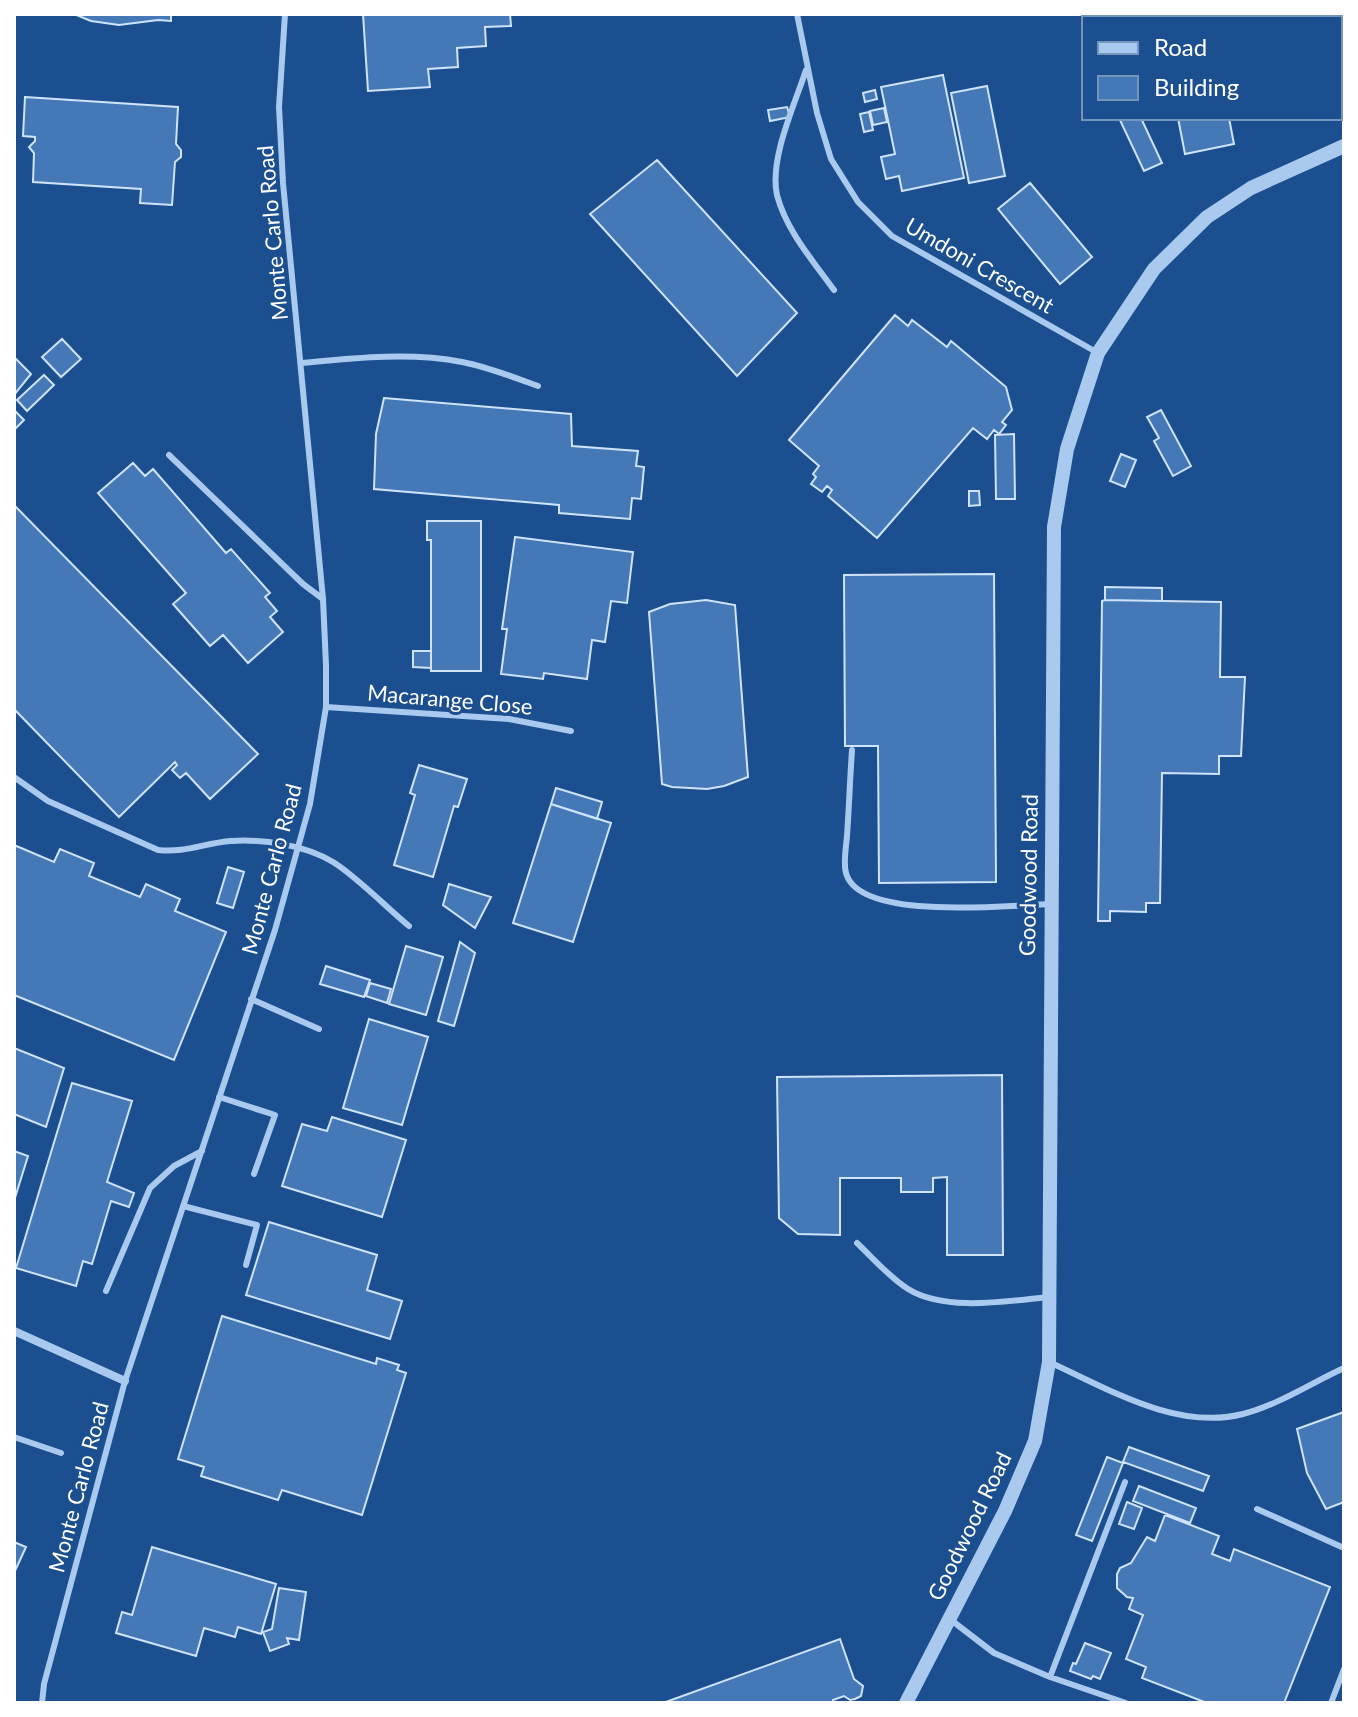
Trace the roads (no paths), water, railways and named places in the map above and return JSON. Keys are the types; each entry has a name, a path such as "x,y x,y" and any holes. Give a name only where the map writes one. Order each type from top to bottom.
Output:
{"street":[{"name":"Goodwood Road","path":"906,1703 1005,1511 1035,1441 1049,1362 1054,527 1067,449 1098,353 1154,269 1207,217 1251,188 1344,146"},
{"path":"14,1331 125,1381"}],"lane":[{"name":"Monte Carlo Road","path":"42,1703 44,1684 125,1381 275,930 310,804 326,707 323,599 283,183 279,107 285,14"},
{"name":"Umdoni Crescent","path":"797,14 817,113 831,159 858,202 892,236 1098,353"},
{"path":"807,66 778,155 775,178 777,195 795,235 834,290"},
{"path":"302,363 381,357 431,358 485,368 538,386"},
{"path":"169,455 303,584 323,599"},
{"name":"Macarange Close","path":"326,707 509,719 571,731"},
{"path":"852,750 845,867 853,887 878,901 918,906 1050,904"},
{"path":"14,777 48,801 158,850 176,852 230,841 297,848 333,862 409,926"},
{"path":"251,999 319,1029"},
{"path":"219,1097 275,1115 254,1174"},
{"path":"106,1291 150,1188 174,1166 202,1151"},
{"path":"183,1206 257,1225 246,1265"},
{"path":"857,1243 907,1289 927,1298 984,1303 1049,1297"},
{"path":"1049,1362 1140,1403 1180,1415 1211,1418 1241,1415 1272,1404 1344,1368"},
{"path":"14,1437 61,1453"},
{"path":"1050,1677 1125,1482"},
{"path":"1257,1509 1344,1548"},
{"path":"948,1617 994,1653 1050,1677 1126,1703"},
{"path":"1331,1703 1344,1669"}]}
